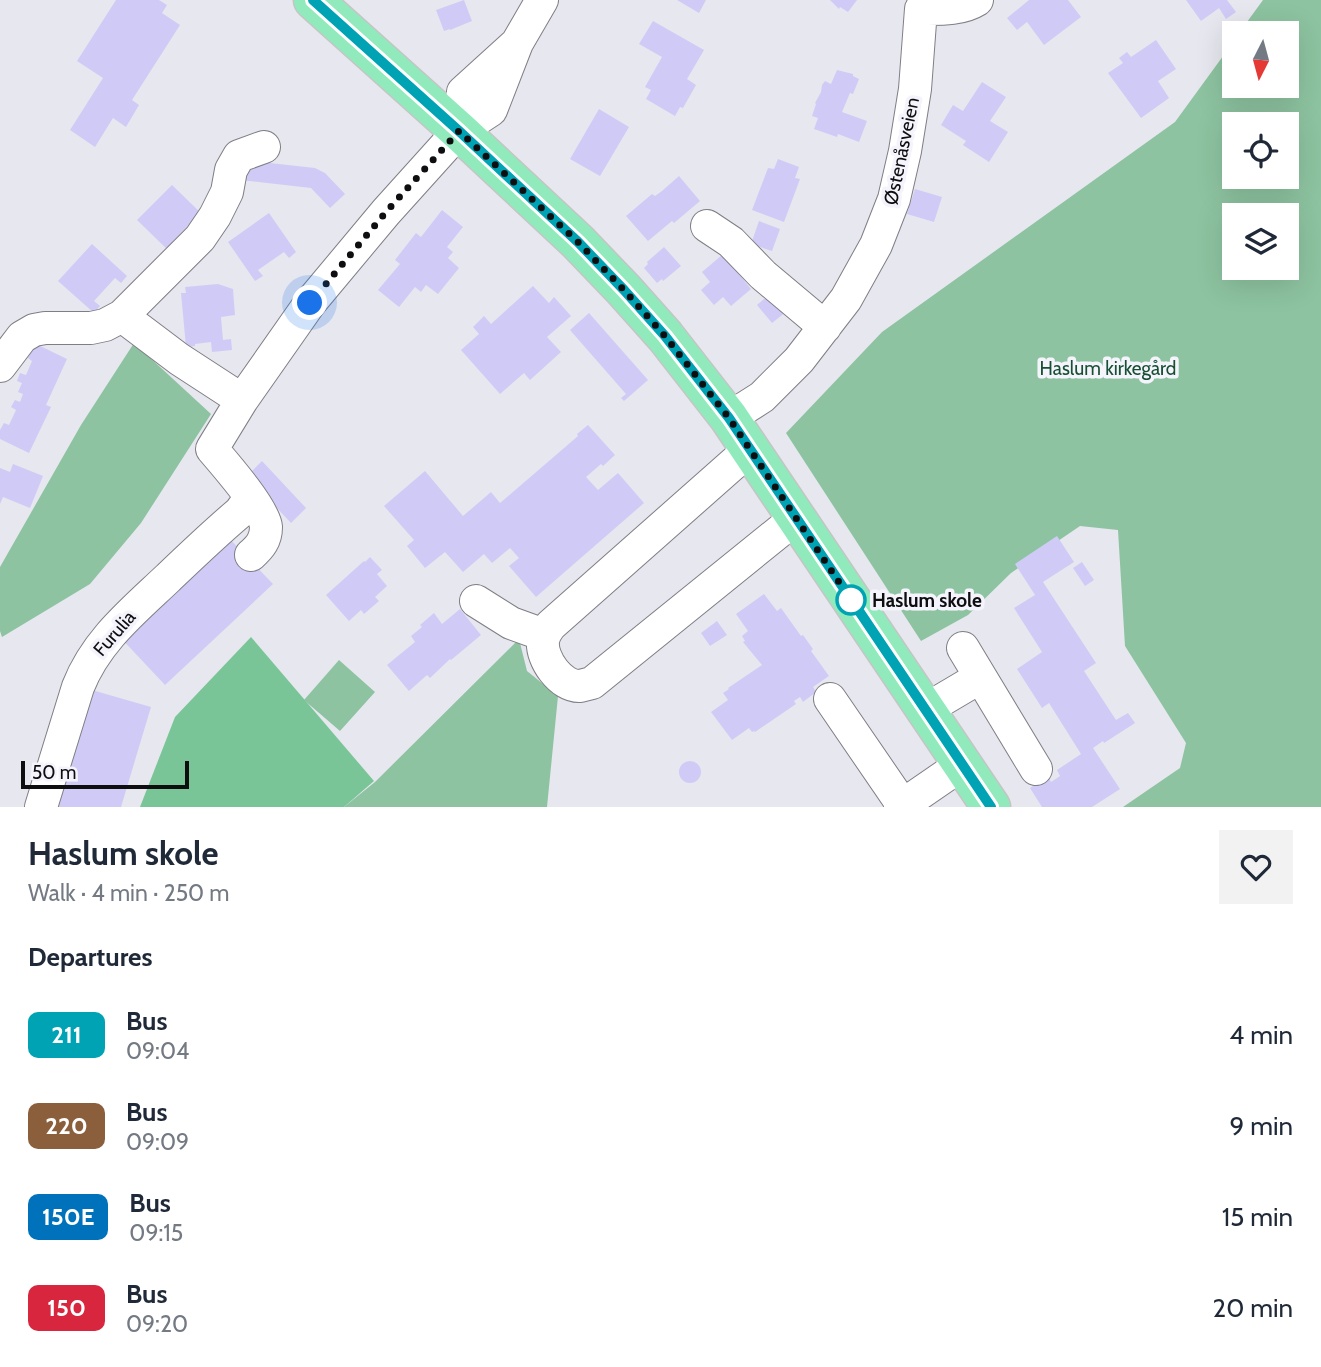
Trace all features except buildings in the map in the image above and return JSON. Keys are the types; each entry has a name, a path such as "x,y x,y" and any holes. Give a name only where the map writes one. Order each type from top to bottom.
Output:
{"main road":[{"path":"313,0 578,242 665,336 729,418 796,517 925,710 973,793"}],"street":[{"path":"251,555 262,545 266,526 263,516 241,483 212,449 242,400 310,303 386,212 459,131 491,110 517,43 542,0"},
{"name":"Østenåsveien","path":"729,418 762,397 799,360 856,283 876,245 894,199 905,151 915,89 921,5 948,9 970,5 977,0"},
{"path":"0,366 22,337 34,330 91,328 105,325 122,316 200,238 227,192 231,170 239,156 264,148"},
{"path":"707,226 732,242 763,275 825,327"},
{"path":"122,316 179,359 242,400"},
{"path":"750,449 551,625 542,643 548,662 564,682 578,686 592,683 796,517"},
{"name":"Furulia","path":"41,807 78,687 96,651 135,609 240,512 250,498"},
{"path":"476,601 511,623 544,635"},
{"path":"963,648 1035,769"},
{"path":"925,710 979,678"},
{"path":"830,699 902,806 973,793"}],"green space":[{"name":"Haslum kirkegård","path":"1263,0 1321,0 1321,807 1123,807 1180,768 1186,743 1125,646 1118,530 1080,526 1011,573 968,615 921,641 786,433 882,332 1175,122 1222,57 1222,98 1299,98 1299,21 1248,21"},
{"path":"134,343 211,414 141,523 90,584 2,637 0,567 81,425"},
{"path":"251,637 374,781 344,807 140,807 175,717"},
{"path":"519,639 527,671 558,696 547,807 344,807 375,782"},
{"path":"339,660 375,692 340,731 304,700"}],"bus line":[{"name":"211","path":"313,0 578,242 665,336 729,418 991,807"}],"place":[{"name":"Haslum skole","path":"851,600"}],"route":[{"path":"310,303 386,212 459,131 578,242 665,336 729,418 853,603 851,600"}]}
